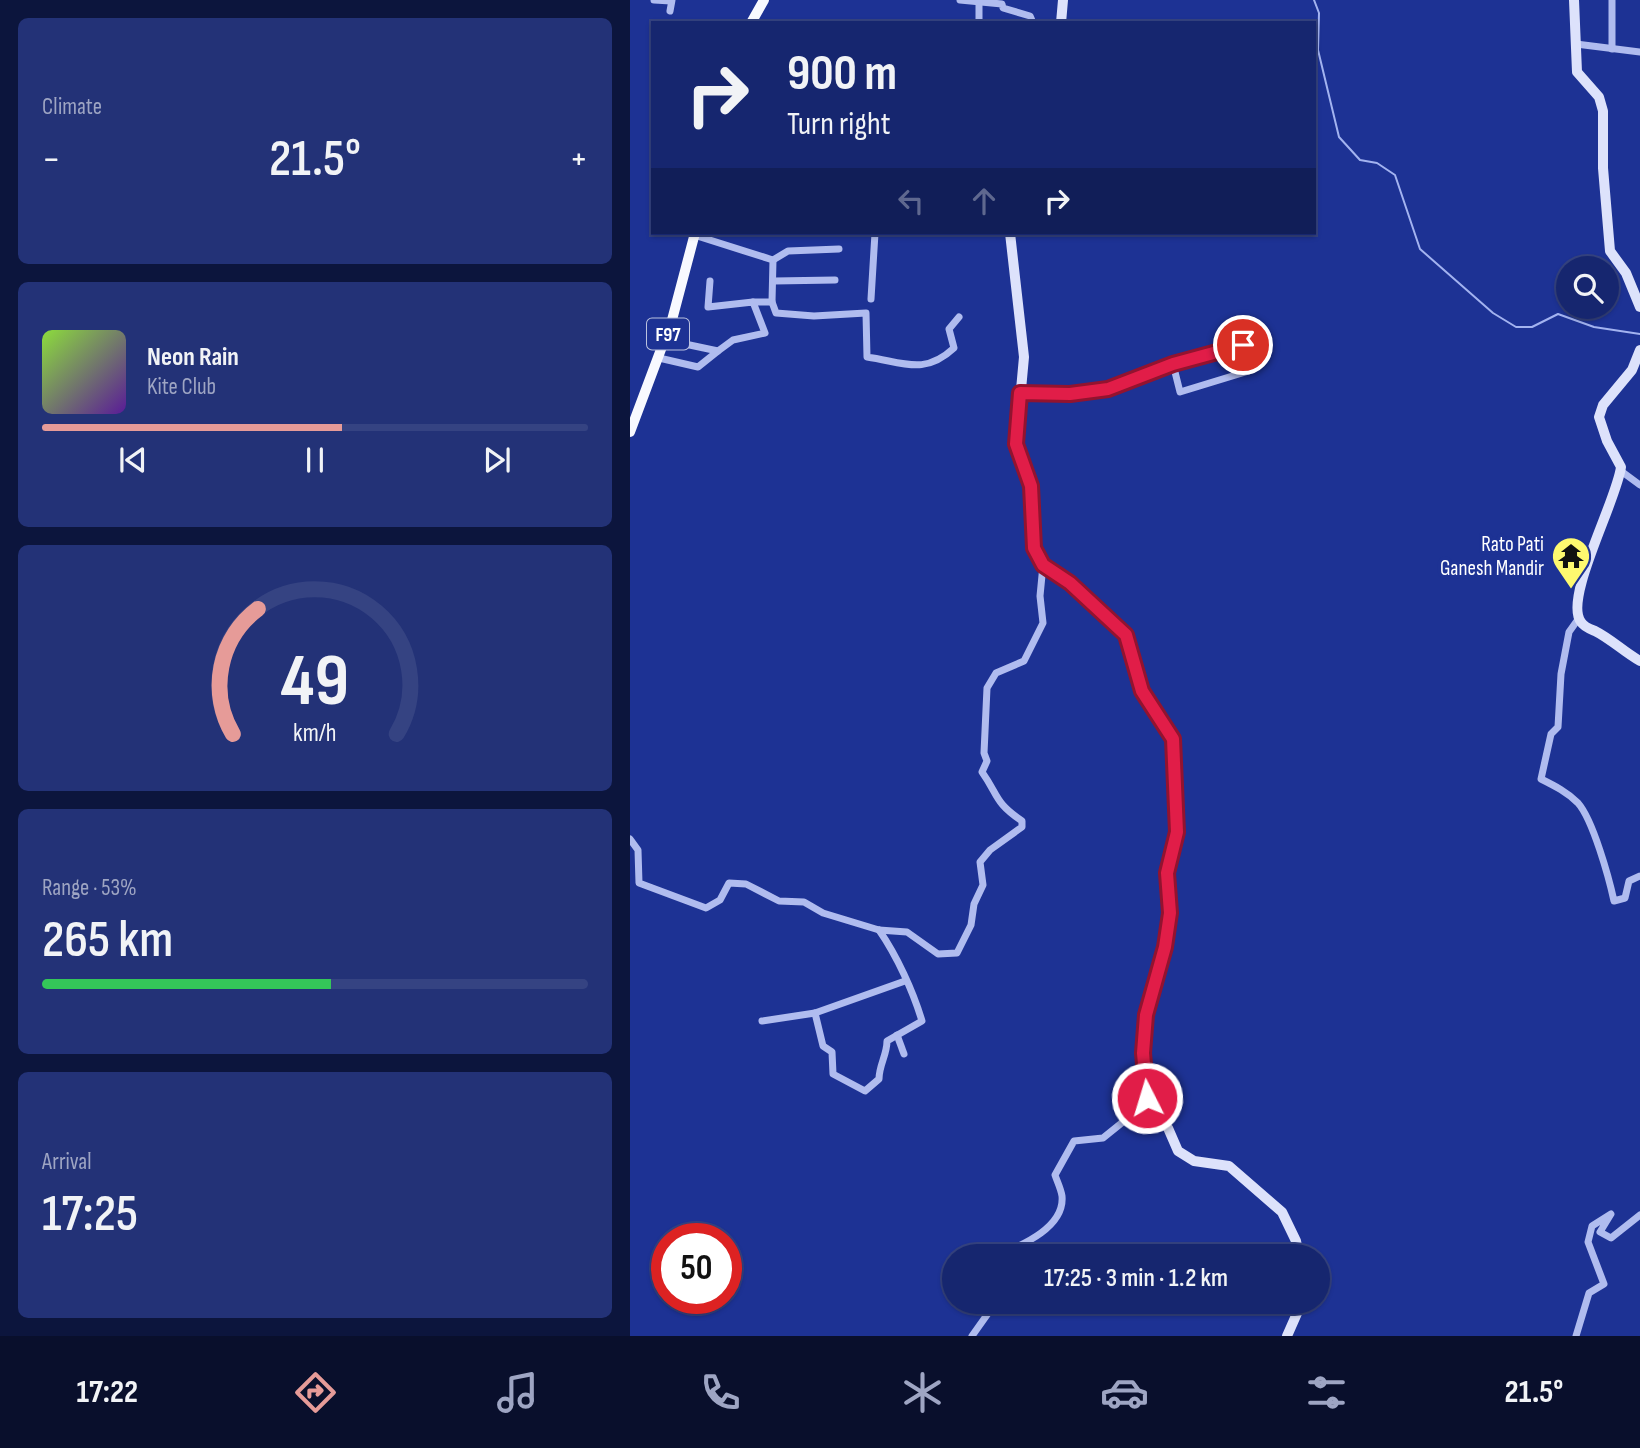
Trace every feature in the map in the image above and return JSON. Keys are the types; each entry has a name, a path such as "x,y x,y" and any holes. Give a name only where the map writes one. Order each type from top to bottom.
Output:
{"main road":[{"path":"752,21 764,0"},
{"path":"1061,21 1063,0"},
{"path":"1574,0 1578,75 1599,97 1604,111 1603,168 1610,251 1626,273 1640,307"},
{"name":"F97","path":"630,432 666,340 694,235"},
{"path":"1010,235 1024,357 1016,444 1031,486 1034,548 1043,565 1070,583 1126,635 1142,691 1173,739 1177,832 1167,873 1170,913 1165,947 1146,1015 1143,1053 1147,1098 1168,1128 1178,1151 1194,1161 1229,1167 1282,1212 1297,1244"},
{"path":"1640,350 1636,373 1603,405 1599,417 1607,441 1621,464 1621,471 1608,516 1584,569 1579,618 1585,626 1640,661"},
{"path":"1287,1336 1297,1314"}],"street":[{"path":"654,0 672,1 670,11"},
{"path":"960,0 1002,4 1003,8 1030,16 1032,21"},
{"path":"1612,0 1612,49"},
{"path":"979,2 979,21"},
{"path":"1576,44 1640,52"},
{"path":"697,235 773,260 788,251 839,249"},
{"path":"871,299 875,235"},
{"path":"773,260 772,302 775,313 788,316 866,313 867,357 918,368 942,359 954,348 949,329 959,317"},
{"path":"774,281 835,280"},
{"path":"710,281 708,307 772,302"},
{"path":"659,358 698,367 733,340 765,333 753,302"},
{"path":"666,340 718,351"},
{"path":"1020,393 1070,394 1108,389 1173,364 1243,345 1252,370 1180,393 1173,364"},
{"path":"1621,471 1640,485"},
{"path":"630,839 638,850 639,883 706,908 720,900 729,883 746,884 779,901 804,902 823,913 879,930 907,932 937,954 957,953 971,925 974,904 983,885 980,862 990,850 1022,827 1022,821 993,795 990,783 982,772 987,761 984,753 987,688 996,673 1024,661 1043,623 1040,596 1043,565"},
{"path":"1579,618 1569,632 1561,674 1558,727 1551,734 1541,779 1560,788 1580,805 1607,870 1614,901 1625,898 1629,881 1640,876"},
{"path":"815,1013 823,1046 832,1052 833,1074 865,1091 879,1079 879,1066 887,1049 887,1041 922,1021 911,985 905,981 892,948 879,930"},
{"path":"762,1021 815,1013 905,981"},
{"path":"897,1035 904,1054"},
{"path":"1020,1244 1045,1231 1056,1216 1062,1197 1055,1175 1074,1141 1103,1138 1134,1113 1147,1098"},
{"path":"1576,1336 1589,1293 1604,1284 1588,1242 1592,1227 1611,1214 1600,1232 1611,1238 1639,1217"},
{"path":"972,1336 988,1314"}],"waterway":[{"path":"1314,0 1319,13 1318,50 1339,137 1360,160 1377,163 1395,175 1420,249 1493,313 1516,327 1532,327 1558,314 1594,327 1640,334"}],"place":[{"name":"Rato Pati Ganesh Mandir","path":"1571,590"}],"route":[{"path":"1147,1098 1143,1053 1146,1015 1165,947 1170,913 1167,873 1177,832 1173,739 1142,691 1126,635 1070,583 1043,565 1034,548 1030,510 1031,486 1016,444 1020,393 1070,394 1108,389 1173,364 1243,345"}]}
